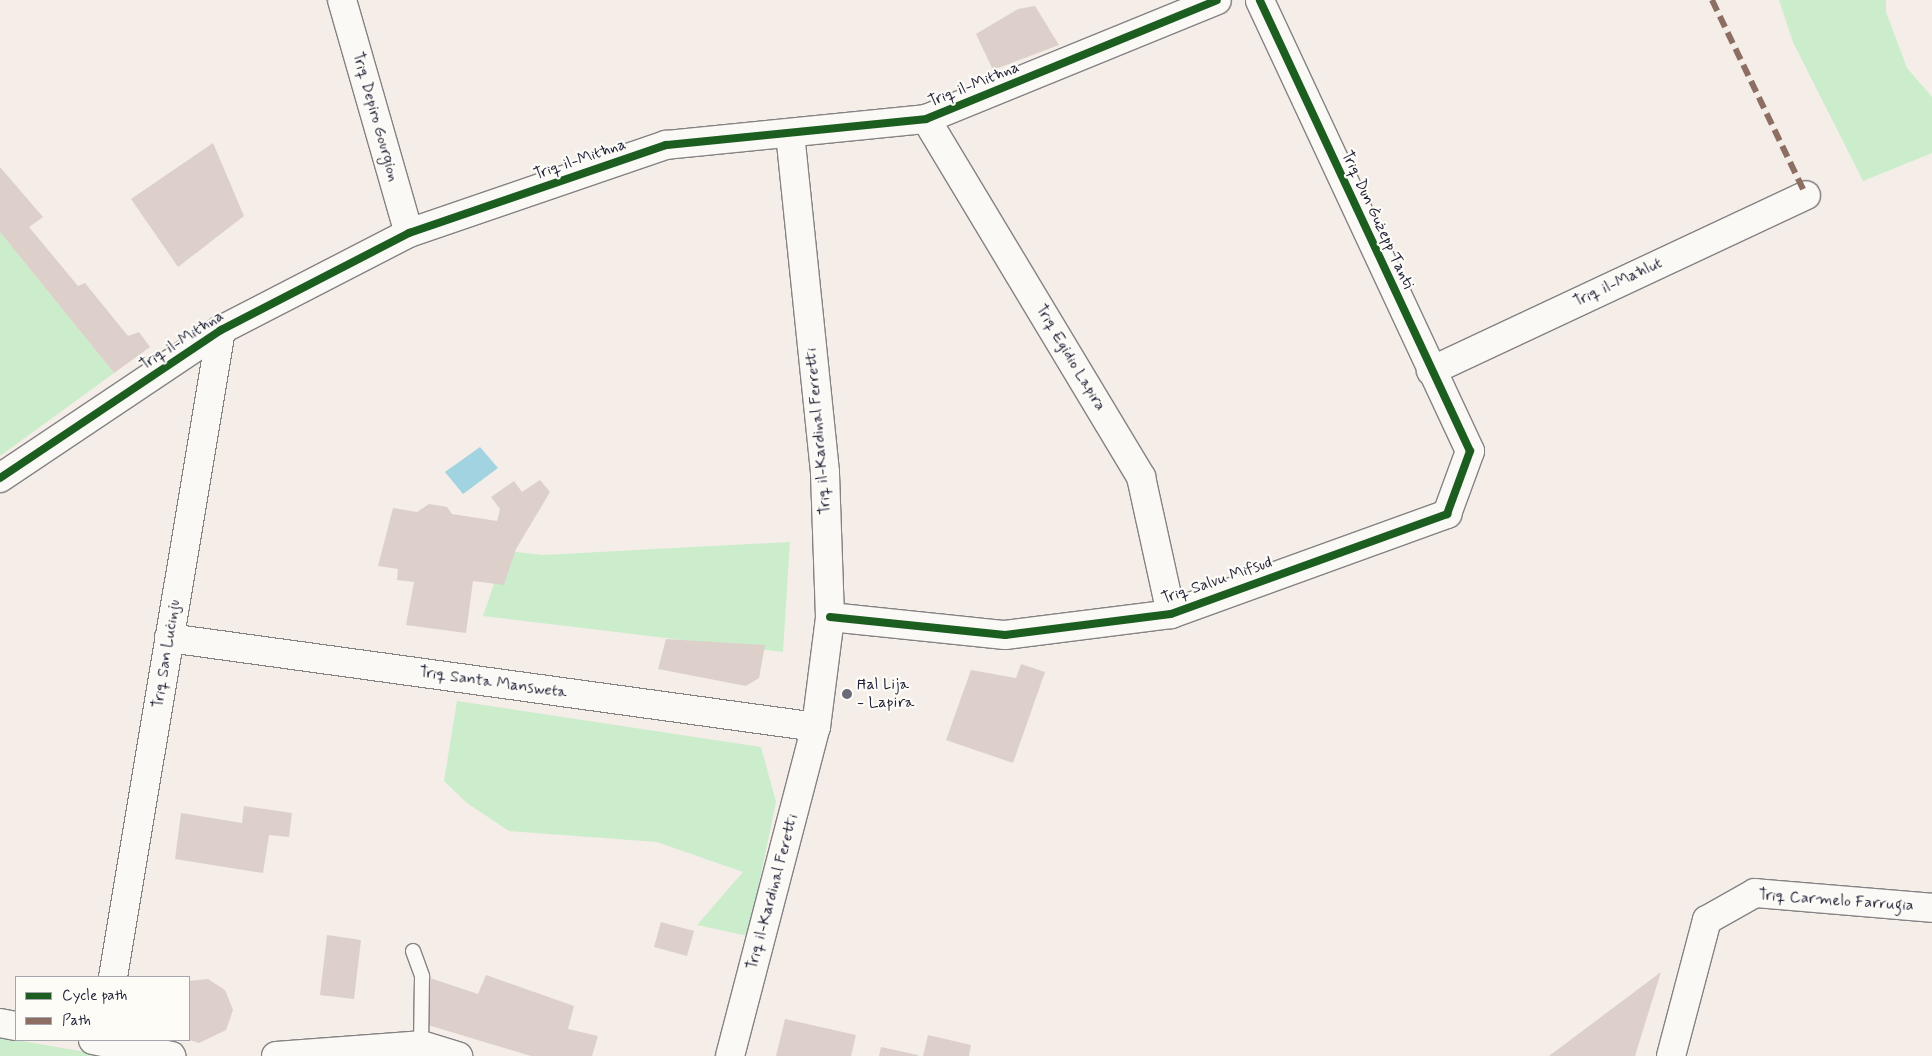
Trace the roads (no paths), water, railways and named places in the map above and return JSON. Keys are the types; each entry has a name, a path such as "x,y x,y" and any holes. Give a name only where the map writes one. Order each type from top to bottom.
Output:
{"street":[{"name":"Triq Depiro Gourgion","path":"342,0 408,233"},
{"name":"Triq il-Mitħna","path":"0,478 221,330 408,233 666,145 790,136 926,119 1217,0"},
{"name":"Triq Dun Ġużepp Tanti","path":"1260,0 1431,371 1470,451"},
{"name":"Triq Egidio Lapira","path":"926,119 1142,477 1171,614"},
{"name":"Triq il-Kardinal Ferretti","path":"790,136 825,472 830,617 816,727"},
{"name":"Triq il-Maħlut","path":"1431,371 1806,195"},
{"name":"Triq San Luċinju","path":"113,976 221,330"},
{"name":"Triq Salvu Mifsud","path":"830,617 1005,635 1171,614 1447,514 1470,451"},
{"name":"Triq Santa Mansweta","path":"169,638 816,727"},
{"name":"Triq il-Kardinal Feretti","path":"730,1056 816,727"},
{"name":"Triq Carmelo Farrugia","path":"1671,1056 1707,920 1755,893 1932,908"},
{"path":"0,1023 15,1026"},
{"path":"104,1041 171,1056"},
{"path":"276,1056 421,1045 458,1056"}],"lane":[{"path":"413,951 422,976 421,1045"}],"water":[{"path":"480,447 498,468 463,494 445,472"}],"place":[{"name":"Ħal Lija - Lapira","path":"847,694"}]}
